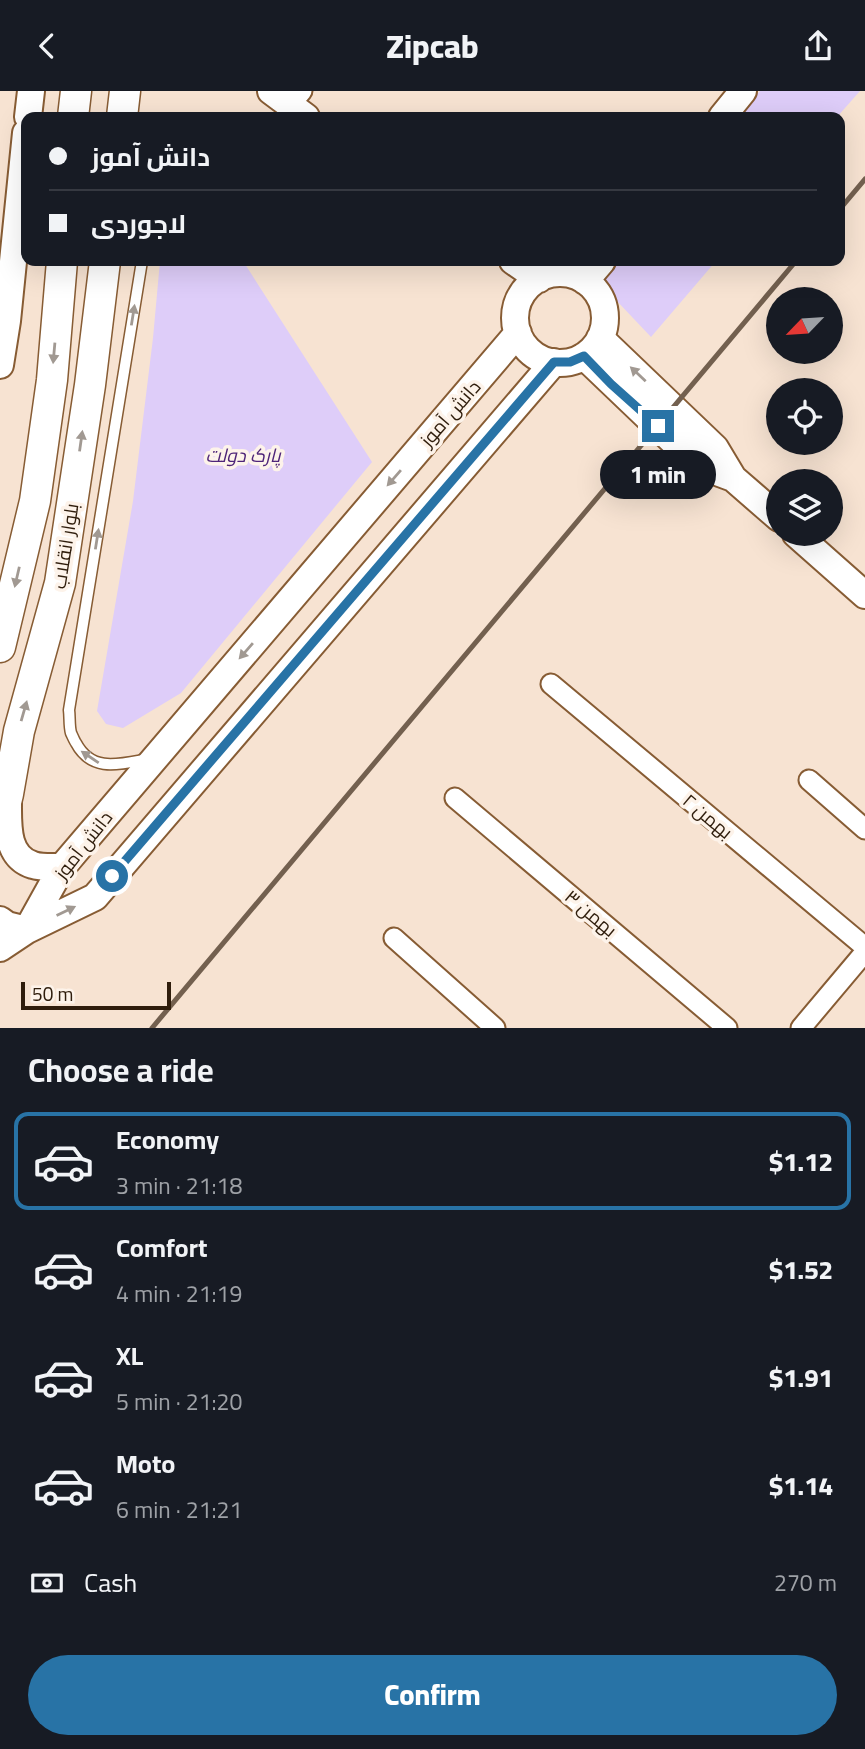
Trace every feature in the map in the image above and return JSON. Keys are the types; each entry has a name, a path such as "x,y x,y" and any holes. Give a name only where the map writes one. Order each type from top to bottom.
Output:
{"main road":[{"path":"74,112 76,91"},
{"path":"123,112 126,91"},
{"name":"بلوار انقلاب","path":"0,647 35,501 52,380 62,266"},
{"name":"بلوار انقلاب","path":"0,826 19,731 60,583 90,384 104,266"}],"street":[{"path":"28,112 30,91"},
{"path":"726,112 743,91"},
{"path":"0,365 21,176"},
{"path":"520,266 539,279"},
{"path":"585,281 598,266"},
{"path":"554,274 570,275 585,281 596,293 603,307 604,323 592,347 570,362 538,358 526,348 518,333 515,318 518,302 526,289 539,279 554,274"},
{"name":"دانش آموز","path":"27,930 62,867 518,333"},
{"path":"592,347 715,448 733,478 766,507"},
{"name":"دانش آموز","path":"27,930 95,897 554,362"},
{"path":"810,546 865,595"},
{"name":"بهمن ۲","path":"551,684 865,949"},
{"path":"809,780 865,829"},
{"path":"8,794 9,838 17,854 25,862 36,866 62,867"},
{"name":"بهمن ۳","path":"455,798 727,1028"},
{"path":"0,920 27,930"},
{"path":"0,949 27,930"},
{"path":"394,938 495,1028"},
{"path":"801,1028 865,949"}],"lane":[{"path":"126,91 132,112"},
{"path":"141,266 69,710 71,734 81,752 92,761 120,764 155,758"}],"green space":[{"path":"760,91 860,91 841,112 741,112"},
{"name":"پارک دولت","path":"160,266 246,266 372,462 181,693 123,728 106,724 97,711 133,501"},
{"path":"610,266 712,266 651,337 597,280"}],"railway":[{"path":"845,203 865,179"},
{"path":"152,1028 792,266"}],"route":[{"path":"112,876 554,362 570,362 584,356 658,426"}]}
